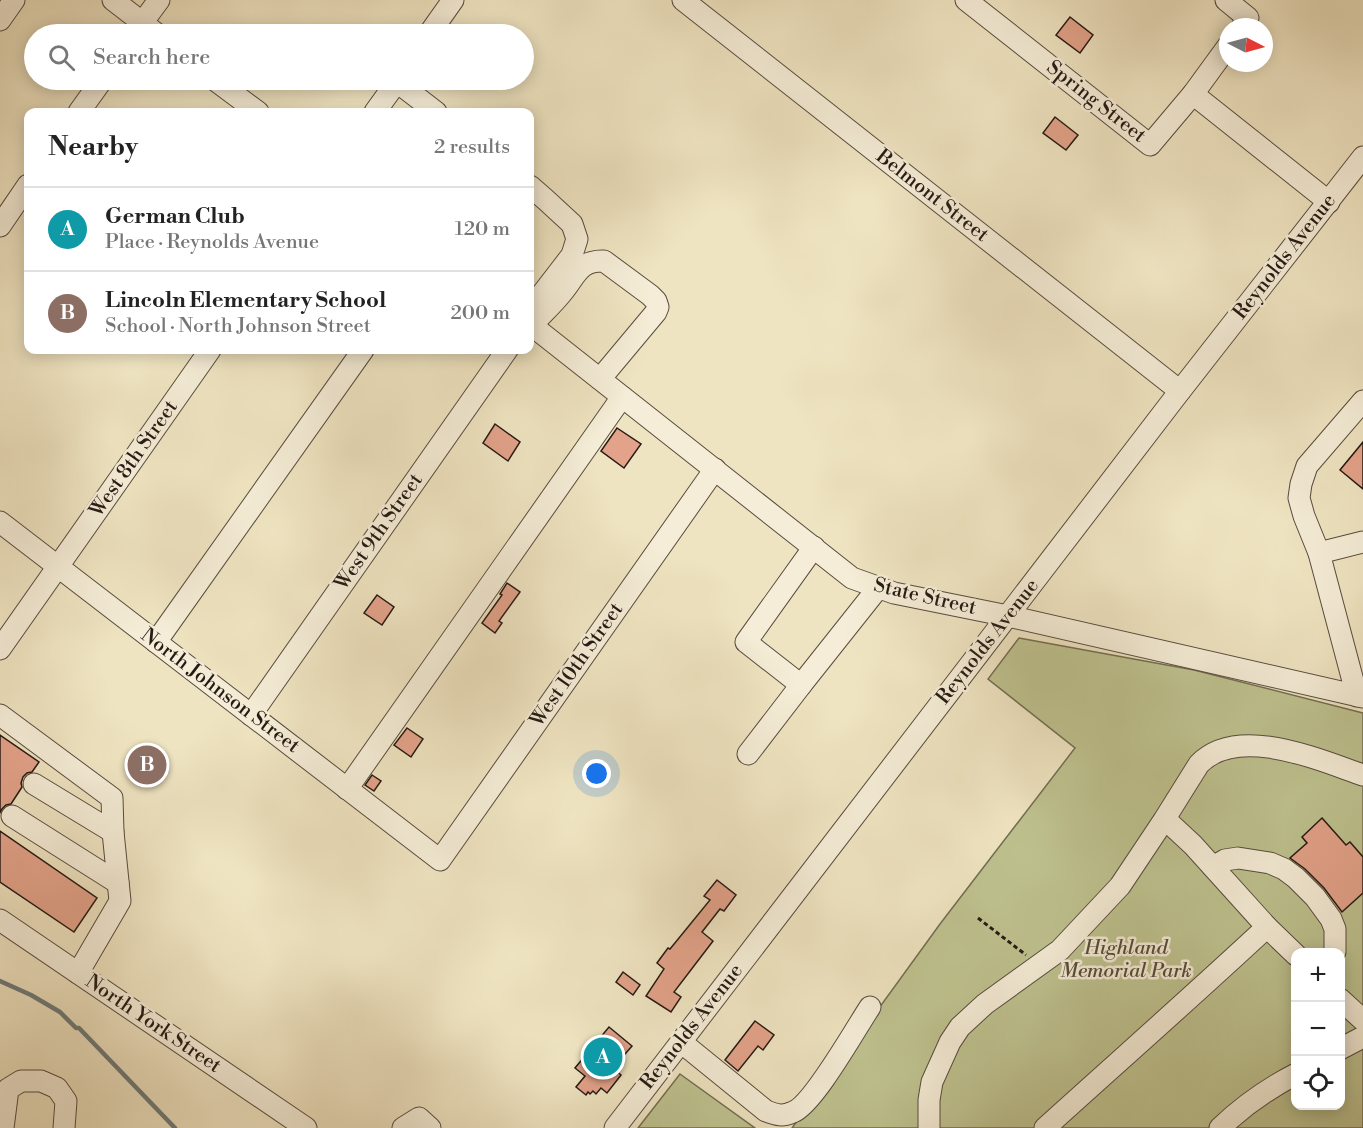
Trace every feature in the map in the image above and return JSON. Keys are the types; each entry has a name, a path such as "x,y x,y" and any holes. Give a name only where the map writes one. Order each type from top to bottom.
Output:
{"street":[{"path":"0,20 14,0"},
{"path":"113,0 137,24"},
{"path":"147,24 159,0"},
{"path":"436,24 453,0"},
{"name":"Belmont Street","path":"683,0 1180,392"},
{"name":"Spring Street","path":"966,0 1150,146 1193,94"},
{"path":"1226,0 1248,18"},
{"path":"1219,58 1193,94 1329,202"},
{"path":"82,108 95,90"},
{"path":"228,90 253,108"},
{"path":"378,108 391,90"},
{"path":"410,90 431,108"},
{"name":"Reynolds Avenue","path":"615,1128 1363,157"},
{"path":"534,190 572,224 577,239 572,255 534,314"},
{"path":"0,226 24,191"},
{"path":"534,316 562,292 578,269 596,261 604,261 612,266 650,295 656,301 658,307 656,312 600,379"},
{"name":"State Street","path":"534,323 622,397 852,578 894,593 1008,616 1360,697"},
{"name":"West 8th Street","path":"0,649 207,354"},
{"path":"156,642 360,354"},
{"name":"West 9th Street","path":"251,715 504,354"},
{"path":"347,789 622,397"},
{"path":"1360,697 1319,553 1299,498 1307,466 1363,401"},
{"name":"West 10th Street","path":"440,860 715,469"},
{"name":"North Johnson Street","path":"0,522 440,860"},
{"path":"1319,553 1363,542"},
{"path":"801,685 746,642 813,547"},
{"path":"748,754 878,588"},
{"path":"0,716 112,798 120,901 78,973"},
{"path":"928,1128 928,1100 932,1082 950,1042 960,1027 985,1004 1060,950 1120,886 1199,764 1212,754 1226,748 1244,746 1272,748 1314,758 1363,775"},
{"path":"34,784 113,832"},
{"path":"12,816 118,883"},
{"path":"1165,819 1193,845 1291,950"},
{"path":"1213,867 1225,860 1238,858 1270,863 1284,869 1315,897 1331,919 1335,929 1335,948"},
{"name":"North York Street","path":"0,921 306,1128"},
{"path":"1046,1128 1267,927"},
{"path":"1344,1002 1363,1020"},
{"path":"681,1042 766,1111 780,1116 795,1112 814,1094 870,1007"},
{"path":"1345,1047 1363,1037"},
{"path":"1220,1128 1254,1098 1291,1077"},
{"path":"3,1128 8,1089 21,1081 41,1081 57,1088 66,1101 64,1128"},
{"path":"403,1128 419,1118 430,1128"}],"path":[{"path":"978,918 1040,965"}],"green space":[{"name":"Highland Memorial Park","path":"1019,638 1194,670 1363,713 1363,1128 792,1128 940,924 1075,748 988,679"},
{"path":"680,1074 755,1128 638,1128"}],"building":[{"path":"1070,17 1093,35 1080,53 1056,35"},
{"path":"1055,117 1078,135 1066,150 1043,133"},
{"path":"495,424 520,442 508,461 483,443"},
{"path":"617,428 641,444 624,468 601,451"},
{"path":"1363,442 1363,489 1340,470"},
{"path":"507,583 520,592 499,621 502,623 495,633 482,623 502,595 500,594"},
{"path":"377,595 394,607 382,625 364,613"},
{"path":"407,728 423,739 411,757 394,745"},
{"path":"0,735 39,762 32,772 23,777 22,787 11,804 6,805 0,813"},
{"path":"372,775 381,781 374,791 365,785"},
{"path":"1322,818 1346,845 1350,842 1363,857 1363,893 1342,912 1324,888 1290,858 1307,843 1302,837"},
{"path":"0,831 97,898 74,932 0,882"},
{"path":"717,880 736,895 724,911 720,909 702,932 713,941 674,992 681,997 671,1012 646,996 664,969 657,963 710,900 704,896"},
{"path":"623,972 640,985 633,995 616,982"},
{"path":"755,1021 774,1035 763,1050 758,1046 738,1071 725,1060"},
{"path":"609,1027 632,1046 613,1068 621,1075 607,1093 601,1088 596,1094 593,1091 586,1095 576,1087 585,1076 575,1068"}],"waterway":[{"path":"0,981 60,1012 76,1028 79,1028 175,1128"}],"place":[{"name":"Lincoln Elementary School","path":"147,765"},
{"name":"German Club","path":"603,1057"}]}
